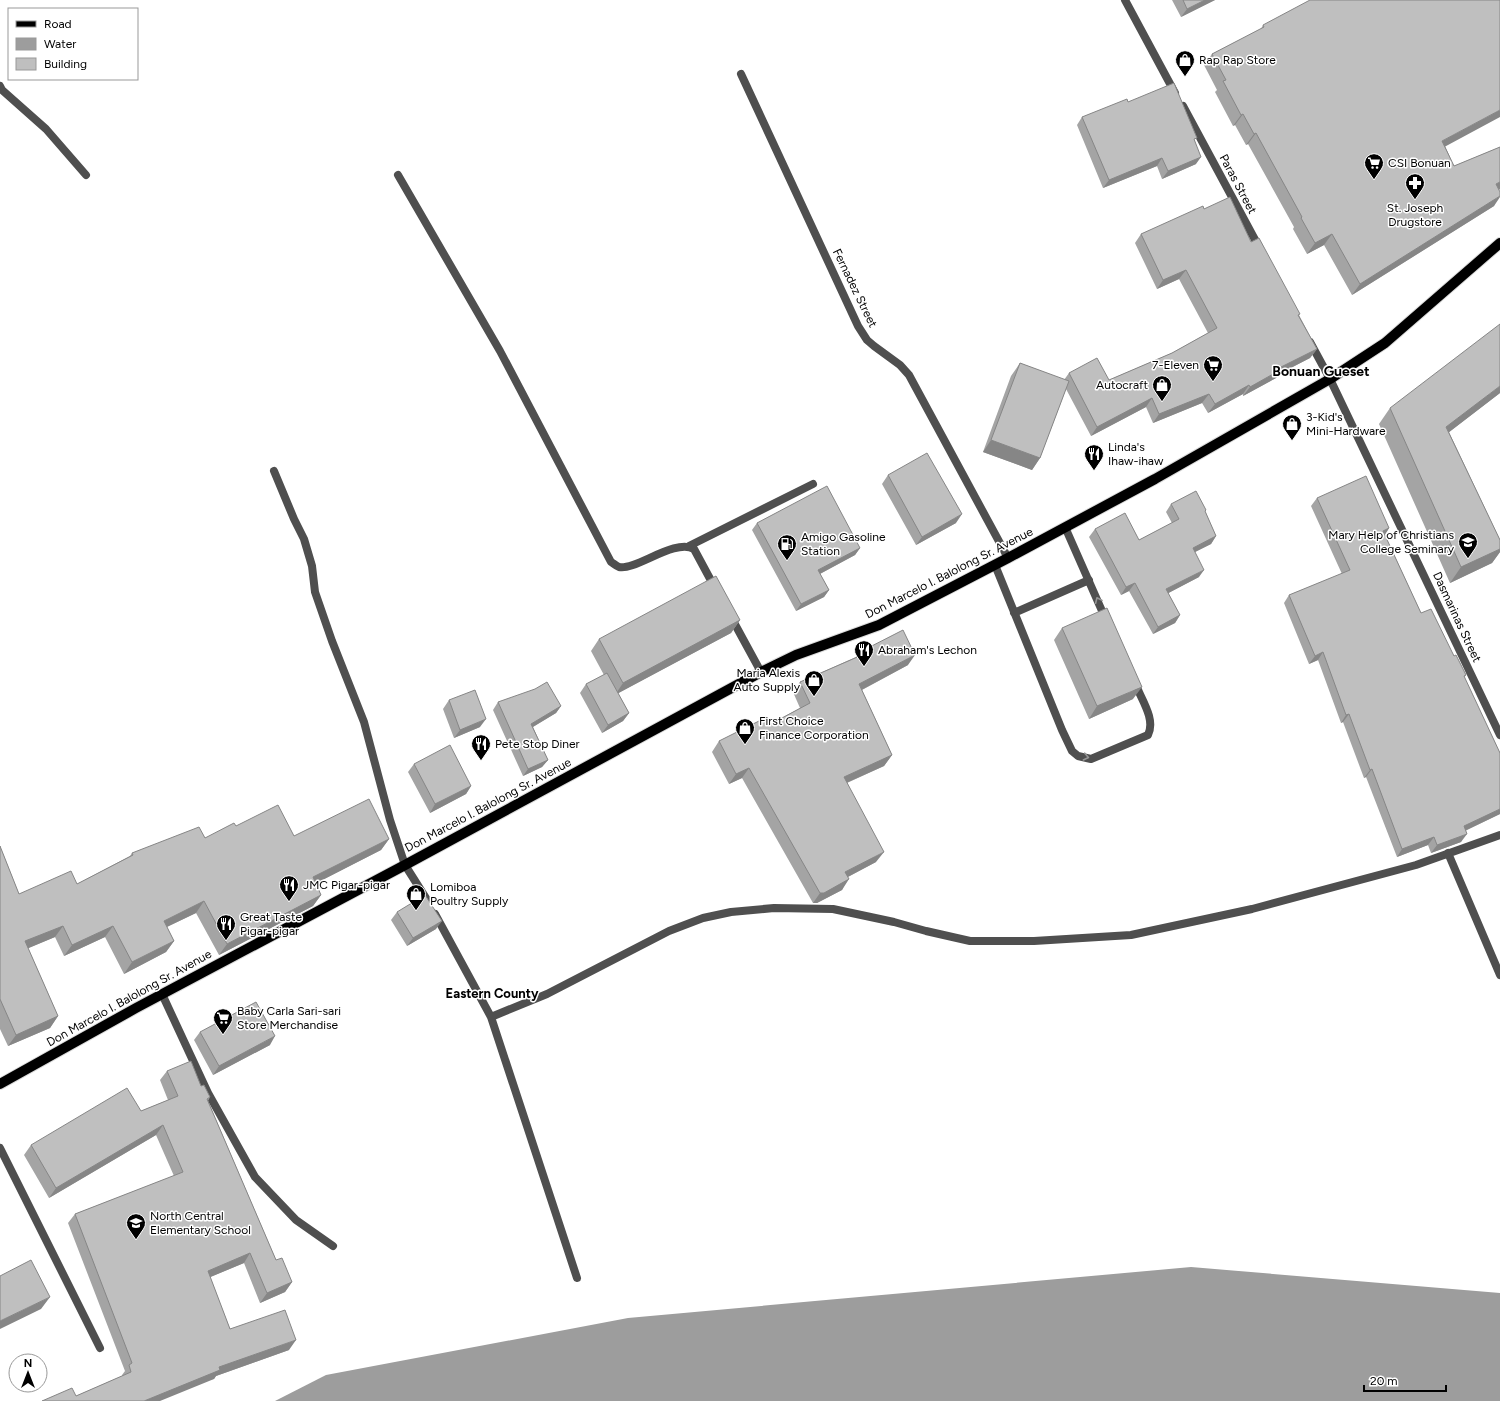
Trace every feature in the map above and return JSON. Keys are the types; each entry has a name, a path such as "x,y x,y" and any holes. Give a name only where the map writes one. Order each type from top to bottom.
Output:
{"main road":[{"name":"Don Marcelo I. Balolong Sr. Avenue","path":"0,1084 162,994 405,866 761,672 796,655 879,625 1066,527 1191,458 1330,379 1384,343 1500,243"}],"street":[{"name":"Paras Street","path":"1125,0 1266,260"},
{"name":"Fernadez Street","path":"741,74 858,326 870,343 900,365 909,375 1008,558"},
{"path":"0,86 2,90 46,129 86,174"},
{"path":"398,174 500,351 611,562 619,567 627,567 654,555 680,547 689,546 813,484"},
{"path":"1307,337 1330,379"},
{"name":"Dasmarinas Street","path":"1330,379 1500,735"},
{"path":"274,471 304,539 312,566 315,592 332,641 364,722 388,813 405,866 430,904 491,1017 577,1278"},
{"path":"1066,527 1111,629"},
{"path":"689,546 694,549 720,597"},
{"path":"995,565 1062,730 1072,751 1078,756 1092,759 1148,735 1151,728 1151,720 1132,678"},
{"path":"1014,613 1089,580"},
{"path":"727,610 761,672"},
{"path":"491,1017 547,994 669,931 703,918 730,912 774,908 833,909 894,922 970,941 1034,941 1131,935 1252,909 1416,865 1500,835"},
{"path":"1448,853 1500,975"},
{"path":"162,994 208,1093 256,1177 296,1220 334,1246"},
{"path":"0,1148 100,1348"}],"water":[{"path":"1191,1267 1500,1293 1500,1401 275,1401 326,1375 628,1318"}],"building":[{"path":"1183,0 1205,0 1187,9"},
{"path":"1310,0 1500,0 1500,110 1442,141 1454,166 1500,147 1500,182 1496,184 1500,192 1500,196 1360,284 1332,234 1315,243 1256,133 1254,134 1243,114 1241,115 1223,81 1226,80 1212,54 1264,27 1263,25"},
{"path":"1174,83 1197,138 1194,139 1201,157 1168,171 1162,158 1109,180 1082,117 1127,99 1128,102"},
{"path":"1230,197 1251,242 1259,238 1317,349 1281,367 1282,369 1250,387 1249,385 1215,404 1209,394 1159,414 1152,398 1097,427 1069,373 1097,358 1109,380 1172,353 1217,328 1186,270 1163,280 1141,234 1203,206 1204,209"},
{"path":"1500,324 1500,386 1446,427 1500,540 1500,549 1461,567 1390,408"},
{"path":"1020,363 1069,381 1040,458 991,440"},
{"path":"927,453 962,514 922,537 888,475"},
{"path":"1366,476 1389,528 1383,531 1421,613 1431,609 1454,656 1456,655 1466,675 1464,676 1500,753 1500,809 1464,826 1467,834 1437,845 1434,837 1402,849 1372,769 1370,770 1349,714 1346,715 1323,652 1315,656 1289,595 1350,570 1317,498"},
{"path":"827,486 860,548 818,570 829,590 801,604 757,523"},
{"path":"1196,491 1206,510 1205,511 1216,536 1193,548 1204,570 1166,589 1180,615 1158,627 1135,583 1126,587 1095,529 1125,513 1139,540 1179,519 1171,504"},
{"path":"716,576 740,620 623,683 599,639"},
{"path":"1107,608 1142,687 1097,706 1062,628"},
{"path":"903,630 915,655 859,684 892,755 844,777 884,852 845,872 849,879 824,893 820,893 749,768 736,774 719,741 763,719 767,726 810,703 800,682 862,655 860,652"},
{"path":"607,673 629,713 608,725 586,684"},
{"path":"547,682 561,706 531,724 548,760 528,769 498,702 535,689"},
{"path":"475,690 486,719 460,730 449,700"},
{"path":"450,745 471,786 435,804 414,764"},
{"path":"369,799 389,839 313,877 321,895 227,944 204,901 164,921 174,941 132,962 113,926 72,945 63,926 25,941 58,1016 16,1035 0,999 0,846 19,894 71,871 77,884 133,855 132,853 199,827 205,838 234,823 236,826 278,805 294,836"},
{"path":"425,895 442,921 413,938 397,912"},
{"path":"256,1002 275,1036 219,1066 200,1032"},
{"path":"191,1061 201,1086 204,1085 210,1097 207,1099 276,1260 282,1258 292,1282 267,1293 250,1253 208,1271 230,1329 285,1310 296,1340 219,1367 220,1370 144,1401 42,1401 72,1388 76,1396 131,1372 129,1365 132,1363 75,1214 183,1172 163,1125 56,1188 31,1145 127,1088 141,1111 178,1096 167,1071"},
{"path":"31,1260 50,1297 0,1321 0,1276"}],"place":[{"name":"Rap Rap Store","path":"1185,77"},
{"name":"CSI Bonuan","path":"1374,180"},
{"name":"St. Joseph Drugstore","path":"1415,200"},
{"name":"7-Eleven","path":"1213,382"},
{"name":"Autocraft","path":"1162,402"},
{"name":"3-Kid's Mini-Hardware","path":"1292,441"},
{"name":"Linda's Ihaw-ihaw","path":"1094,471"},
{"name":"Mary Help of Christians College Seminary","path":"1468,559"},
{"name":"Amigo Gasoline Station","path":"787,561"},
{"name":"Abraham's Lechon","path":"864,667"},
{"name":"Maria Alexis Auto Supply","path":"814,697"},
{"name":"First Choice Finance Corporation","path":"745,745"},
{"name":"Pete Stop Diner","path":"481,761"},
{"name":"JMC Pigar-pigar","path":"289,902"},
{"name":"Lomiboa Poultry Supply","path":"416,911"},
{"name":"Great Taste Pigar-pigar","path":"226,941"},
{"name":"Baby Carla Sari-sari Store Merchandise","path":"223,1035"},
{"name":"North Central Elementary School","path":"136,1240"}],"district":[{"name":"Bonuan Gueset","path":"1321,371"},
{"name":"Eastern County","path":"492,993"}]}
